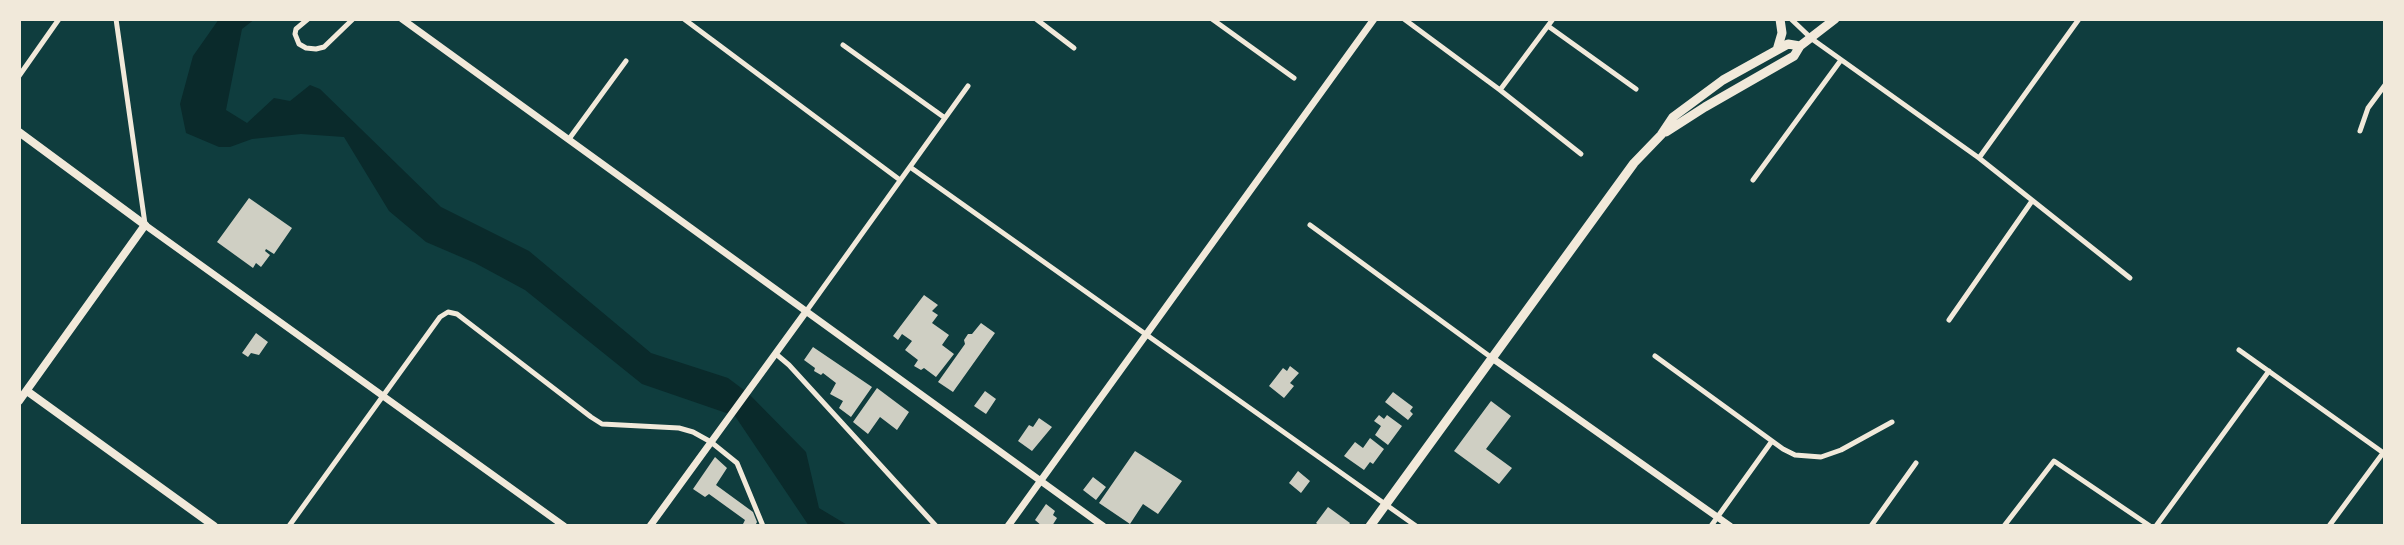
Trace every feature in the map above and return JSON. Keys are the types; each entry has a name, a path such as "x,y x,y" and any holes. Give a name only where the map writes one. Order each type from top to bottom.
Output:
{"main road":[{"path":"1777,50 1782,33 1780,19"},
{"path":"1661,135 1704,107 1794,56 1800,46 1835,19"},
{"path":"1370,526 1634,163 1661,135 1673,117 1705,92 1777,50 1788,44 1800,46"},
{"path":"19,132 145,225 23,388 19,401"},
{"path":"23,388 214,526"}],"street":[{"path":"19,76 59,19"},
{"path":"116,19 145,225 564,526"},
{"path":"307,19 296,29 295,34 299,44 316,49 324,47 353,19"},
{"path":"401,19 1103,526"},
{"path":"684,19 900,180"},
{"path":"1035,19 1074,48"},
{"path":"1212,19 1294,78"},
{"path":"1008,526 1374,19"},
{"path":"1404,19 1581,154"},
{"path":"1500,90 1553,19"},
{"path":"1791,19 1812,39 1979,158 2130,278"},
{"path":"1979,158 2079,19"},
{"path":"1548,26 1636,89"},
{"path":"843,45 945,118"},
{"path":"1753,180 1841,60"},
{"path":"569,139 626,61"},
{"path":"2360,131 2368,108 2385,85"},
{"path":"650,526 968,86"},
{"path":"910,167 1416,526"},
{"path":"1949,320 2032,201"},
{"path":"1310,225 1730,526"},
{"path":"289,526 440,317 448,312 453,313 602,424 679,428 711,442 737,463 763,526"},
{"path":"2239,350 2384,453 2329,526"},
{"path":"776,354 936,526"},
{"path":"1655,356 1795,455 1821,457 1841,450 1892,422"},
{"path":"2156,526 2269,371"},
{"path":"1711,526 1772,441"},
{"path":"2004,526 2054,461 2150,526"},
{"path":"1871,526 1916,463"}],"water":[{"path":"219,19 255,19 242,29 226,110 247,123 274,98 290,101 310,85 320,89 441,207 529,251 651,353 728,378 748,393 806,452 819,508 849,526 809,526 735,416 642,384 525,290 475,263 426,242 389,211 344,137 301,134 252,139 230,147 219,147 186,133 180,104 193,56"}],"building":[{"path":"249,198 292,228 274,254 266,249 270,255 261,267 256,263 253,268 217,242"},
{"path":"924,295 938,305 932,311 938,315 932,323 949,335 942,345 954,354 936,377 924,368 921,370 914,366 918,360 905,350 912,341 902,334 898,340 893,336"},
{"path":"981,323 995,333 953,392 938,382 965,344 964,340 968,334 972,334"},
{"path":"256,333 268,342 259,355 251,353 248,357 242,353"},
{"path":"813,347 872,387 851,417 839,408 843,401 830,394 836,383 823,373 821,375 814,371 815,368 804,360"},
{"path":"1290,366 1299,373 1290,383 1294,386 1284,398 1269,386 1283,368 1287,371"},
{"path":"877,388 909,412 897,430 880,417 868,434 853,422"},
{"path":"985,391 996,399 986,414 974,406"},
{"path":"1393,392 1413,407 1410,411 1413,414 1408,420 1385,402"},
{"path":"1491,401 1511,416 1486,449 1512,468 1499,484 1454,451"},
{"path":"1379,415 1384,419 1387,415 1402,426 1388,445 1375,435 1381,426 1374,421"},
{"path":"1039,418 1052,427 1032,451 1018,441 1029,425 1033,427"},
{"path":"1370,438 1384,449 1373,464 1370,462 1364,470 1344,456 1355,442 1363,448"},
{"path":"1135,451 1182,481 1158,514 1143,504 1130,524 1099,503"},
{"path":"715,457 727,468 716,485 753,512 757,522 755,526 742,526 745,520 709,494 705,497 693,489"},
{"path":"1298,471 1310,481 1301,493 1289,483"},
{"path":"1093,477 1106,487 1096,500 1083,490"},
{"path":"1046,504 1055,511 1053,515 1057,518 1052,526 1042,526 1035,520"},
{"path":"1328,507 1350,523 1348,526 1320,526 1316,523"}]}
